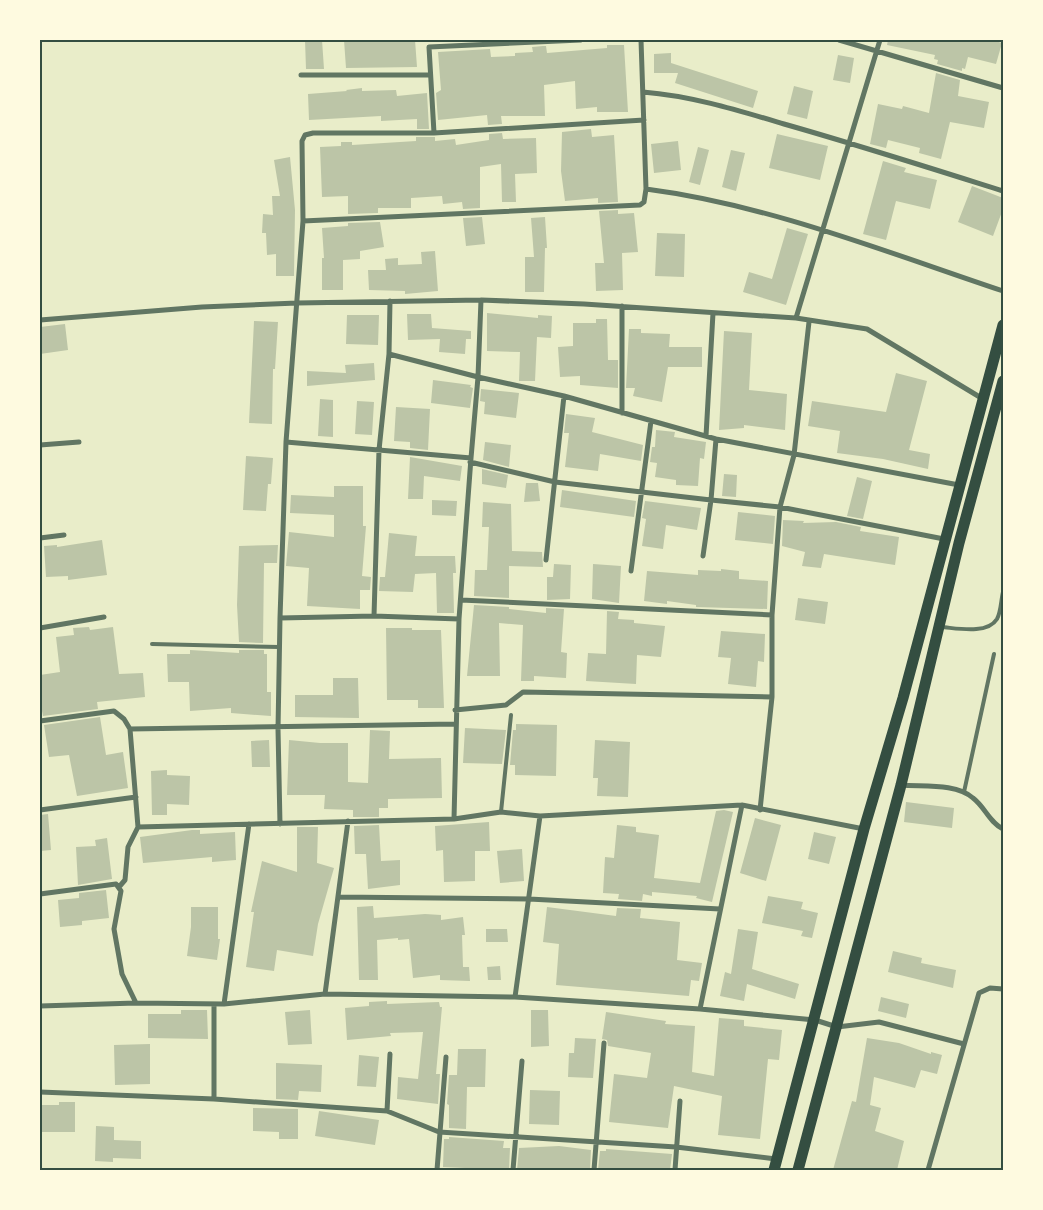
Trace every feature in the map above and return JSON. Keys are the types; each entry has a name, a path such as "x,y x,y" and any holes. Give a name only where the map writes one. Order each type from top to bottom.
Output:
{"main road":[{"path":"775,1165 815,1020 864,829 903,698 944,539 1003,325"},
{"path":"798,1170 900,785 939,627 999,411 1003,381"}],"street":[{"path":"428,40 434,133"},
{"path":"429,47 581,40"},
{"path":"303,221 640,205 644,202 646,189 641,40"},
{"path":"839,40 1003,88"},
{"path":"796,318 880,40"},
{"path":"301,75 429,76"},
{"path":"643,92 679,94 849,142 1003,191"},
{"path":"280,824 279,647 286,442 303,221 302,141 305,135 313,133 434,133 644,120"},
{"path":"646,189 697,196 822,231 1003,291"},
{"path":"40,320 202,307 297,303 481,300 622,306 796,318 809,322 867,329 983,400"},
{"path":"454,819 455,710 470,460 478,377 481,300"},
{"path":"374,616 379,450 389,354 390,301"},
{"path":"622,306 622,413"},
{"path":"706,436 713,313"},
{"path":"760,810 772,697 772,615 780,508 794,455 809,322"},
{"path":"389,354 478,377 564,396 716,439 959,485"},
{"path":"546,560 564,396"},
{"path":"631,571 651,421"},
{"path":"704,556 716,439"},
{"path":"40,446 79,442"},
{"path":"286,442 470,460 555,482 780,508 944,539"},
{"path":"40,538 64,535"},
{"path":"461,600 772,615"},
{"path":"280,618 374,616 460,619"},
{"path":"40,628 104,617"},
{"path":"455,710 506,705 522,692 772,697"},
{"path":"40,722 114,711 124,719 130,729 138,827 128,848 125,880 119,886"},
{"path":"130,729 456,724"},
{"path":"900,785 964,792 974,799 989,818 1003,829"},
{"path":"40,810 136,796"},
{"path":"138,827 454,819 501,812 540,816 742,805 864,829"},
{"path":"700,1009 742,805"},
{"path":"515,997 540,816"},
{"path":"325,994 348,821"},
{"path":"224,1004 249,824"},
{"path":"40,894 116,884 119,886"},
{"path":"119,886 121,891 114,929 122,974 136,1003"},
{"path":"338,897 529,899 720,909"},
{"path":"928,1170 981,991 990,988 1003,989"},
{"path":"40,1006 136,1003 224,1004 325,994 515,997 700,1009 815,1020 837,1027 880,1022 964,1044"},
{"path":"214,1004 214,1100"},
{"path":"594,1170 598,1141 604,1043"},
{"path":"387,1111 390,1054"},
{"path":"437,1170 446,1057"},
{"path":"513,1170 522,1061"},
{"path":"40,1092 214,1100 387,1111 439,1132 676,1147 775,1165"},
{"path":"675,1170 680,1101"}],"lane":[{"path":"939,627 981,629 989,625 997,620 1003,592"},
{"path":"152,644 279,647"},
{"path":"964,792 994,654"},
{"path":"501,812 511,715"}],"building":[{"path":"305,40 322,40 324,69 306,69"},
{"path":"344,40 415,40 417,67 346,68"},
{"path":"888,40 992,40 1002,43 996,64 968,57 965,69 962,68 962,71 937,64 938,60 934,59 935,55 887,45"},
{"path":"607,45 624,45 628,112 597,112 597,107 576,109 575,81 544,85 545,116 501,116 502,124 488,125 487,115 438,120 436,93 441,90 438,52 490,49 491,57 515,56 515,53 533,52 532,47 546,46 547,53 607,48"},
{"path":"671,53 671,63 758,91 753,108 675,83 678,73 654,73 654,54"},
{"path":"838,55 854,58 850,83 833,80"},
{"path":"936,73 960,80 958,96 989,102 984,128 950,122 941,159 919,153 920,148 888,140 886,148 870,144 878,104 902,109 903,106 929,113"},
{"path":"794,86 813,91 807,119 787,114"},
{"path":"362,88 362,91 396,90 397,96 427,93 429,129 417,129 417,119 381,121 381,116 309,120 308,94"},
{"path":"591,129 592,137 614,135 618,202 598,203 598,198 565,201 561,171 562,132"},
{"path":"502,133 503,139 536,138 537,173 515,174 516,202 502,202 501,164 480,167 480,208 463,209 462,202 443,204 442,196 411,198 411,208 378,208 378,213 348,214 348,196 322,197 320,147 341,146 341,142 352,142 352,145 416,141 416,137 435,137 435,141 455,139 456,145 489,140 489,134"},
{"path":"777,134 828,146 820,180 769,168"},
{"path":"678,141 681,170 654,173 651,144"},
{"path":"698,147 709,150 700,185 689,182"},
{"path":"731,150 745,153 736,191 722,187"},
{"path":"290,157 295,210 294,276 276,276 276,254 267,255 266,233 262,233 263,214 273,215 272,196 280,196 274,160"},
{"path":"883,161 906,168 904,172 937,180 930,209 896,201 886,240 863,234"},
{"path":"972,186 1003,198 1003,209 993,236 958,222"},
{"path":"618,210 618,214 634,213 638,252 622,253 623,290 596,291 595,263 604,263 599,211"},
{"path":"482,217 485,244 466,246 463,218"},
{"path":"545,217 547,248 545,248 544,292 525,292 525,257 534,257 531,218"},
{"path":"380,222 384,247 360,251 360,259 343,260 343,290 322,290 322,258 324,258 322,228 348,226 348,223"},
{"path":"787,228 808,234 786,305 743,292 749,272 772,279"},
{"path":"657,233 685,234 684,277 655,276"},
{"path":"435,251 438,291 405,294 405,291 369,290 368,270 386,270 385,259 398,258 398,265 422,264 421,252"},
{"path":"487,313 538,318 538,315 552,316 551,338 537,337 535,381 519,381 520,352 487,351"},
{"path":"407,314 431,314 432,328 471,331 471,339 466,339 465,354 439,352 440,339 408,340"},
{"path":"347,315 379,315 378,345 346,344"},
{"path":"596,319 607,319 608,360 618,360 618,388 580,385 580,376 560,377 558,347 573,346 573,323 596,323"},
{"path":"254,321 278,322 275,369 273,369 272,424 249,423"},
{"path":"65,324 68,350 40,354 40,327"},
{"path":"629,329 641,329 641,333 670,334 669,347 702,347 702,367 668,367 662,402 633,396 635,388 626,388"},
{"path":"724,331 752,333 749,390 787,394 785,430 744,425 744,428 719,430"},
{"path":"374,363 375,380 307,386 307,371 346,373 345,365"},
{"path":"896,373 927,381 909,450 930,454 928,469 883,459 837,453 840,431 808,426 812,401 886,412"},
{"path":"433,380 471,385 470,387 473,388 470,408 431,403"},
{"path":"481,389 519,393 516,418 484,414 485,402 480,401"},
{"path":"320,399 333,400 333,437 318,436"},
{"path":"357,401 374,402 372,435 355,434"},
{"path":"396,407 430,409 428,450 410,448 410,442 394,441"},
{"path":"566,414 595,418 592,432 643,445 641,461 600,454 598,471 565,467 569,433 564,433"},
{"path":"656,430 675,432 674,437 706,442 704,459 700,458 698,486 676,485 676,480 655,477 657,463 650,462 652,447 655,447"},
{"path":"485,442 511,445 509,467 483,460"},
{"path":"246,456 273,458 271,484 268,484 266,511 243,510"},
{"path":"410,457 462,466 460,481 424,476 423,499 408,499"},
{"path":"482,469 508,475 506,488 482,484"},
{"path":"724,474 737,475 736,497 722,496"},
{"path":"857,477 872,481 863,519 847,516"},
{"path":"526,483 538,483 540,501 524,502"},
{"path":"334,486 363,486 363,526 366,526 362,576 371,577 370,590 360,590 360,609 307,606 309,568 286,566 289,532 334,537 334,515 290,513 291,495 334,497"},
{"path":"562,490 636,501 634,517 560,507"},
{"path":"432,500 457,501 456,516 432,515"},
{"path":"645,501 701,508 697,530 666,525 663,549 642,546 646,519 642,518"},
{"path":"483,502 511,504 512,551 542,552 543,567 509,566 509,598 474,596 475,570 487,570 489,527 482,527"},
{"path":"738,512 775,516 773,544 735,540"},
{"path":"783,520 804,521 803,523 836,522 861,527 860,531 899,537 895,565 824,554 821,568 802,566 805,552 782,546"},
{"path":"389,533 417,536 415,556 455,556 456,573 453,573 454,613 437,613 436,573 415,574 413,592 379,591 380,577 385,577"},
{"path":"102,540 107,575 68,580 68,576 46,577 44,546 57,545 57,547"},
{"path":"278,545 277,563 264,563 263,643 239,642 237,605 239,546"},
{"path":"554,564 571,565 570,599 547,600 547,577 553,577"},
{"path":"593,564 621,566 619,603 592,599"},
{"path":"721,569 739,571 739,579 768,581 767,609 696,607 696,605 667,601 667,604 644,601 647,571 698,575 698,570 721,571"},
{"path":"798,598 828,602 825,624 795,620"},
{"path":"474,605 509,607 509,609 546,613 546,608 564,609 561,652 567,653 566,678 534,676 534,681 521,681 523,625 499,623 500,676 467,676"},
{"path":"607,611 619,612 618,619 634,620 634,623 665,626 661,657 637,655 636,684 586,681 588,653 606,654"},
{"path":"89,627 90,630 113,627 119,674 143,673 145,697 97,702 98,709 43,716 42,711 40,711 40,675 60,672 56,637 74,635 73,628"},
{"path":"386,628 441,630 444,708 418,708 418,700 387,700"},
{"path":"721,631 765,634 764,662 758,661 756,687 728,684 731,658 718,657"},
{"path":"190,650 239,653 239,650 264,650 264,654 267,654 267,692 271,692 271,716 231,713 231,708 190,711 189,682 168,682 167,654 190,654"},
{"path":"333,678 358,678 359,718 295,717 295,695 333,695"},
{"path":"100,717 106,755 123,752 128,788 77,796 69,755 49,757 44,725"},
{"path":"516,724 557,725 556,776 515,775 515,765 510,765 513,730 516,730"},
{"path":"465,728 506,730 502,764 463,763"},
{"path":"370,730 390,731 389,759 441,758 442,798 388,799 388,808 379,808 379,817 353,817 353,810 324,809 325,795 287,795 289,740 348,743 348,782 368,783"},
{"path":"269,740 270,767 252,767 251,741"},
{"path":"595,740 630,742 628,797 597,796 598,778 593,778"},
{"path":"167,770 167,775 190,776 189,805 167,804 167,815 152,815 151,771"},
{"path":"906,802 954,808 952,828 904,822"},
{"path":"716,811 733,812 712,902 696,898 697,896 652,892 652,896 643,894 642,901 618,899 619,894 603,893 605,857 614,858 617,825 636,827 636,832 659,835 654,878 700,883"},
{"path":"48,814 51,850 40,851 40,815"},
{"path":"755,818 781,825 766,881 740,873"},
{"path":"489,822 490,851 475,851 475,881 444,882 443,850 436,851 435,826"},
{"path":"379,825 381,861 400,860 400,885 368,889 366,854 355,854 354,826"},
{"path":"297,827 318,827 317,863 334,868 318,924 313,956 277,950 274,971 246,967 254,912 251,912 262,861 297,872"},
{"path":"200,830 200,834 235,832 236,860 212,862 212,857 143,863 140,837"},
{"path":"814,832 836,837 829,864 808,859"},
{"path":"107,838 112,879 78,885 76,847 96,846 95,840"},
{"path":"522,849 524,881 500,883 497,851"},
{"path":"106,890 109,918 82,921 82,925 60,927 58,900 79,898 79,893"},
{"path":"768,896 803,902 801,909 818,913 812,938 801,936 803,931 762,923"},
{"path":"373,906 374,918 425,914 441,915 441,920 463,917 465,935 462,935 463,967 469,967 470,981 440,980 440,975 413,978 409,939 398,940 398,938 377,940 378,980 359,980 357,907"},
{"path":"191,907 218,907 218,939 220,939 217,960 187,956 191,927"},
{"path":"547,907 616,916 617,908 641,909 640,918 680,922 677,960 702,963 699,981 691,980 689,996 556,985 559,944 543,942"},
{"path":"486,929 507,929 508,942 486,942"},
{"path":"738,929 758,932 752,969 799,984 795,999 747,984 744,1001 720,996 725,972 731,974"},
{"path":"893,951 922,958 921,963 956,970 953,988 888,972"},
{"path":"500,966 501,980 488,980 487,967"},
{"path":"881,997 909,1004 906,1018 878,1011"},
{"path":"387,1001 387,1004 439,1002 440,1007 442,1007 436,1074 440,1074 438,1104 397,1099 398,1077 418,1079 423,1032 390,1033 391,1036 347,1040 345,1008 369,1006 369,1002"},
{"path":"181,1010 207,1010 208,1039 148,1038 148,1014 181,1014"},
{"path":"310,1010 312,1044 288,1045 285,1012"},
{"path":"531,1010 548,1010 549,1046 531,1047"},
{"path":"606,1012 666,1021 665,1024 695,1026 692,1072 714,1076 719,1018 744,1020 744,1026 782,1030 779,1060 768,1059 760,1139 718,1135 722,1096 674,1086 668,1128 609,1122 614,1074 647,1078 651,1053 608,1046 607,1040 602,1039"},
{"path":"575,1038 596,1039 593,1078 568,1077 569,1053 574,1053"},
{"path":"867,1038 899,1043 931,1054 931,1052 942,1055 937,1074 921,1070 915,1088 874,1077 870,1105 881,1108 875,1131 904,1141 897,1170 833,1170 852,1101 856,1102"},
{"path":"150,1044 150,1084 115,1085 114,1045"},
{"path":"458,1049 486,1049 485,1087 467,1087 466,1129 449,1128 449,1105 447,1104 449,1075 457,1075"},
{"path":"359,1055 379,1057 376,1087 357,1086"},
{"path":"276,1063 322,1065 321,1092 299,1091 298,1100 276,1099"},
{"path":"530,1090 560,1091 559,1125 529,1124"},
{"path":"59,1102 75,1102 75,1132 40,1132 40,1105 59,1105"},
{"path":"253,1108 298,1109 298,1139 279,1139 279,1132 253,1131"},
{"path":"319,1111 379,1120 375,1145 315,1136"},
{"path":"96,1126 114,1127 114,1140 141,1141 141,1159 113,1158 113,1162 95,1161"},
{"path":"449,1137 504,1141 503,1148 510,1148 509,1170 443,1167 444,1139 449,1139"},
{"path":"559,1146 591,1150 590,1170 517,1170 519,1148"},
{"path":"606,1149 672,1154 670,1170 598,1170 600,1151 606,1151"}]}
